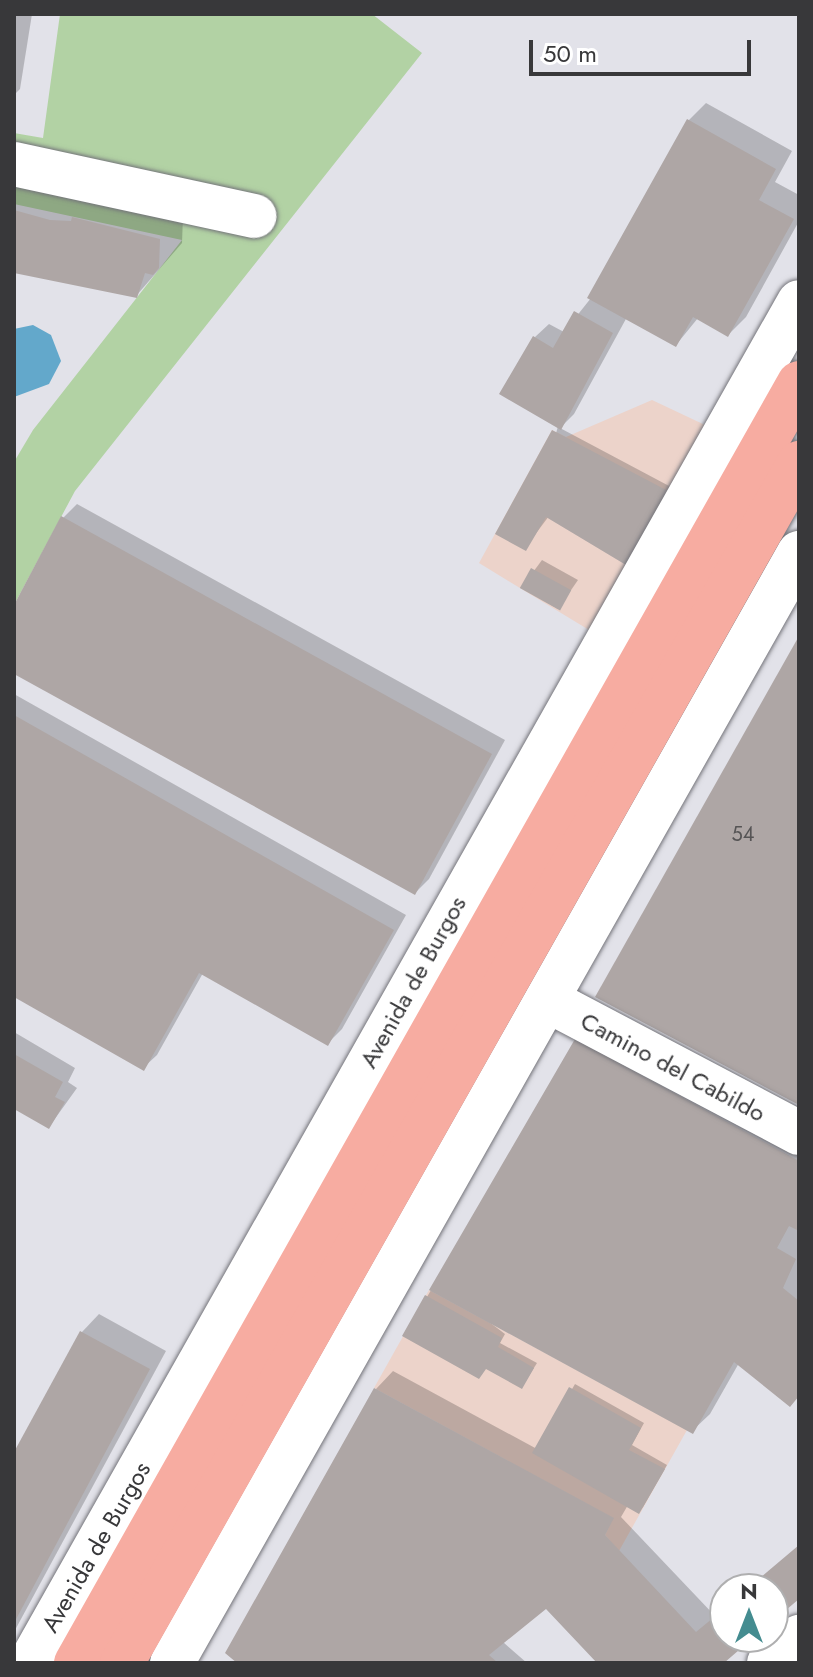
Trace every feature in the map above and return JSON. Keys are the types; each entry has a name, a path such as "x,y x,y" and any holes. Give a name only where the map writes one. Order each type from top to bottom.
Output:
{"highway":[{"name":"Avenida de Burgos","path":"122,1663 223,1446 790,398"},
{"name":"Avenida de Burgos","path":"283,1339 484,1023 799,463"},
{"name":"Avenida de Burgos","path":"76,1663 223,1446"}],"street":[{"path":"14,164 254,216"},
{"name":"Avenida de Burgos","path":"40,1651 422,965 799,302"},
{"path":"682,508 790,398"},
{"path":"172,1663 799,553"},
{"path":"378,1298 331,1344 283,1339 257,1297 422,965"},
{"name":"Camino del Cabildo","path":"547,1000 799,1133"},
{"path":"464,1146 484,1023"},
{"path":"108,1529 174,1443 223,1446 251,1490 161,1663"},
{"path":"769,1663 799,1637"}],"shaded area":[{"path":"652,400 705,425 589,630 479,563 552,430 566,437"},
{"path":"429,1290 687,1430 619,1551 605,1535 613,1518 374,1388"}],"green space":[{"path":"60,14 372,14 422,53 75,491 14,605 14,462 33,430 182,240 14,204 14,133 43,138"}],"water":[{"path":"33,325 51,335 61,361 49,384 14,397 14,329"}],"building":[{"path":"687,119 776,169 759,200 794,219 728,337 693,317 676,347 587,298"},
{"path":"14,210 50,220 71,221 72,217 160,239 159,268 153,275 145,273 137,298 14,273"},
{"path":"574,311 613,333 561,430 499,394 533,336 553,348"},
{"path":"552,430 668,491 626,565 546,517 526,551 495,534"},
{"path":"61,516 492,754 415,895 14,674 14,605"},
{"path":"531,568 571,590 560,610 520,588"},
{"path":"799,636 799,1105 595,997"},
{"path":"14,715 394,930 328,1046 199,973 144,1071 14,997"},
{"path":"575,1039 799,1161 799,1231 789,1226 777,1248 796,1259 783,1288 799,1301 799,1396 790,1407 734,1362 693,1434 429,1290"},
{"path":"14,1054 63,1082 55,1097 65,1102 49,1129 14,1109"},
{"path":"425,1295 502,1338 498,1347 534,1368 522,1389 486,1369 479,1379 402,1336"},
{"path":"80,1331 150,1369 14,1623 14,1452"},
{"path":"569,1387 641,1428 629,1450 665,1469 639,1514 532,1453"},
{"path":"374,1388 614,1518 605,1535 696,1632 709,1621 709,1653 736,1653 724,1663 597,1663 546,1609 489,1655 498,1663 237,1663 225,1653"},
{"path":"799,1545 799,1599 789,1607 789,1573 766,1573"}]}
